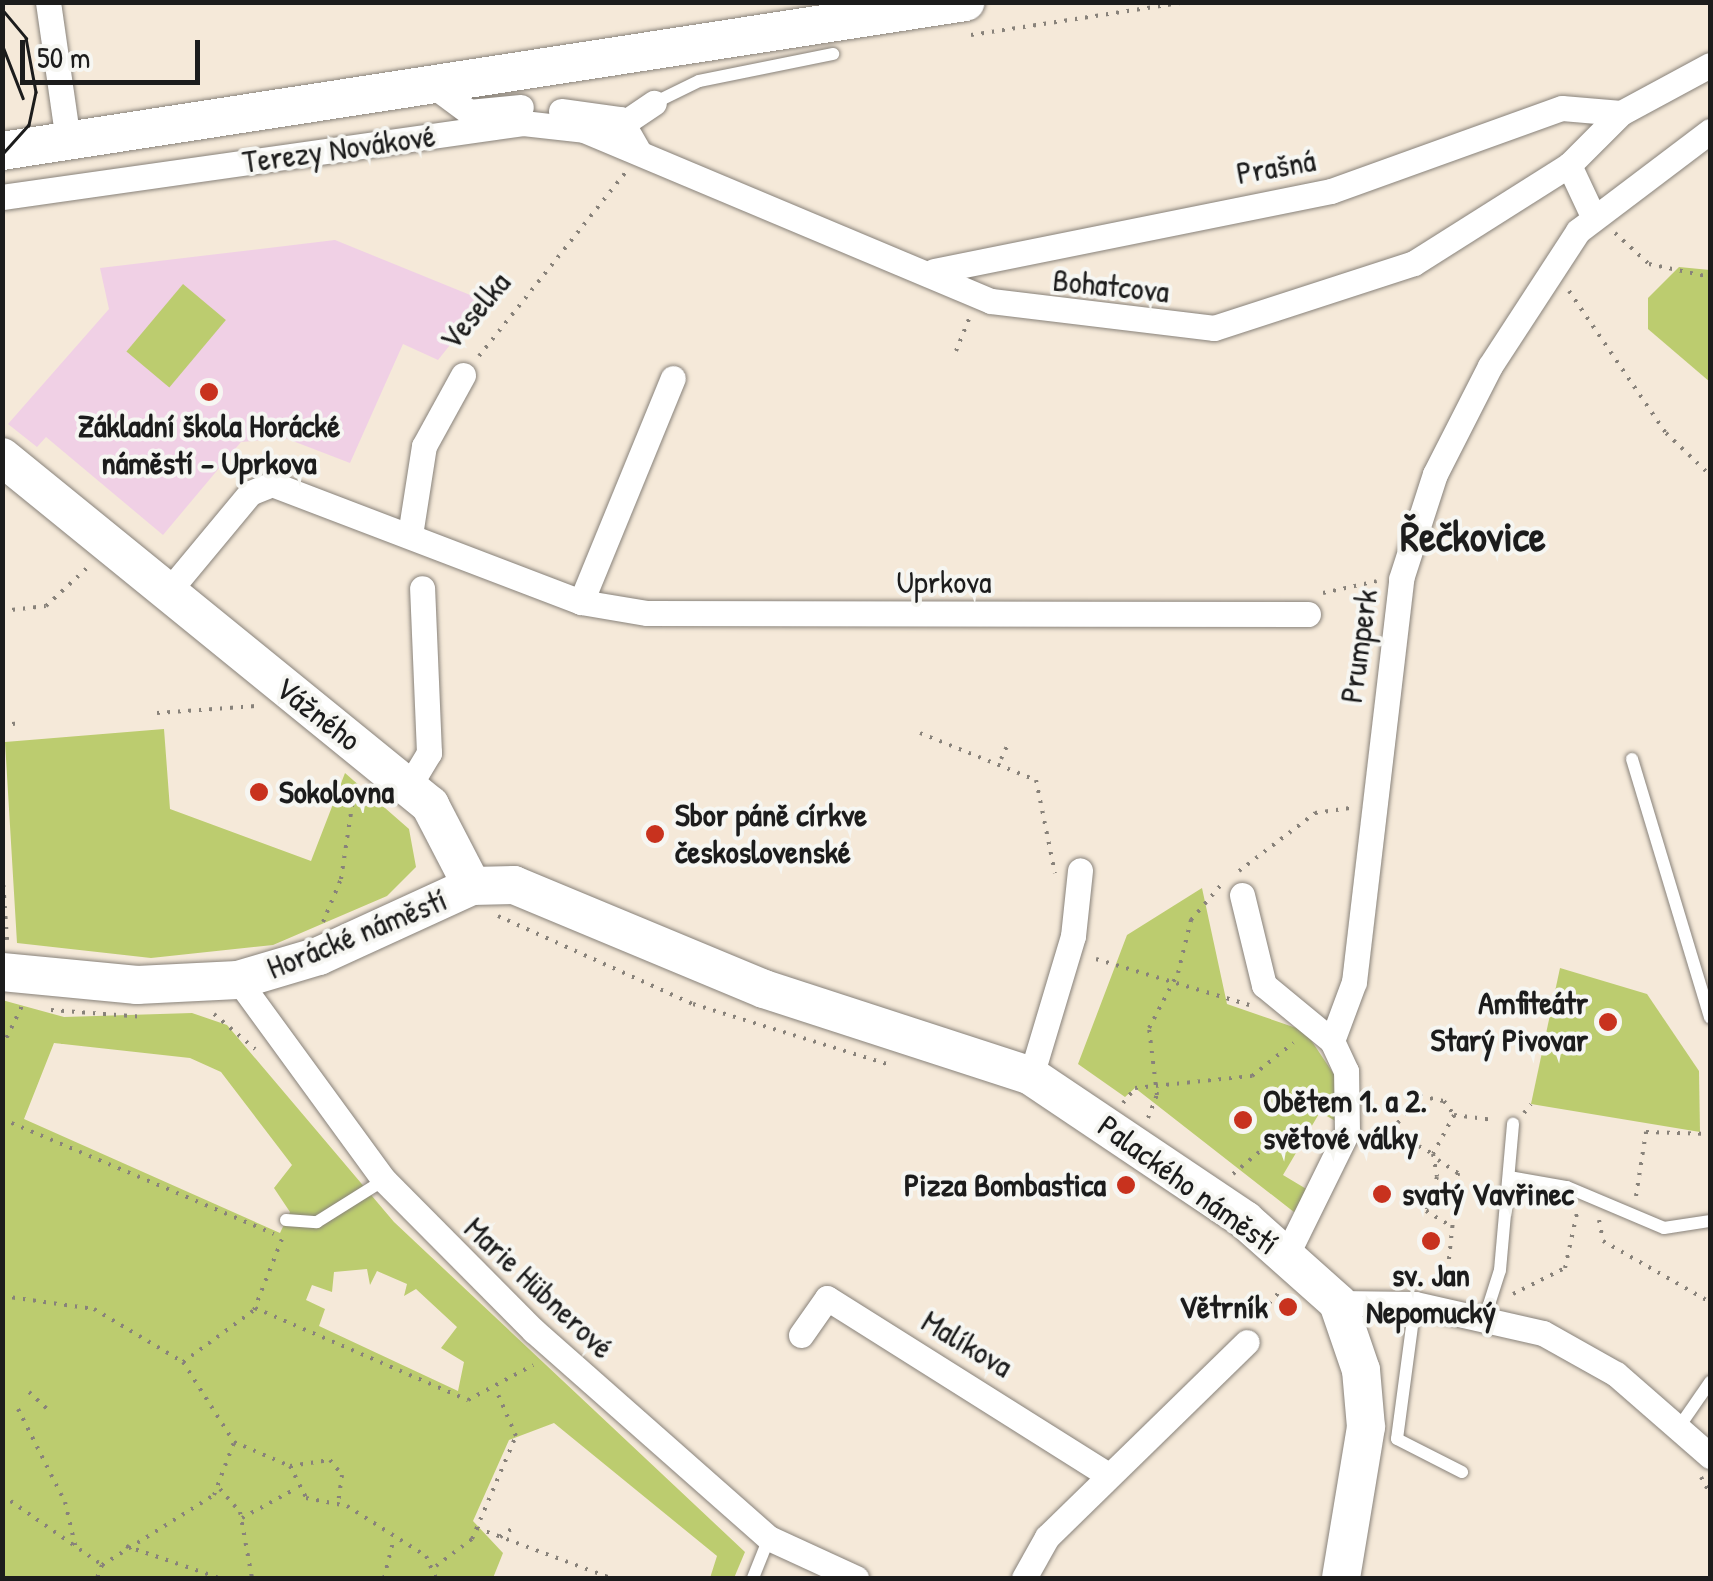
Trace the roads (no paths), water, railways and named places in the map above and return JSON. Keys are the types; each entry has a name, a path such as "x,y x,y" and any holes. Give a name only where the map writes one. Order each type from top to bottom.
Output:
{"street":[{"path":"48,2 68,140"},
{"name":"Terezy Novákové","path":"2,151 431,84 966,19"},
{"name":"Bohatcova","path":"639,152 934,270 979,294 1053,314 1238,326 1414,263 1570,166 1621,113 1710,65"},
{"name":"Terezy Novákové","path":"431,84 469,112 520,107 624,123"},
{"path":"639,152 624,123 654,104"},
{"name":"Prašná","path":"934,270 1330,191 1562,108 1621,113"},
{"name":"Terezy Novákové","path":"2,197 523,123 584,130 639,152"},
{"name":"Prumperk","path":"1332,1041 1354,982 1372,812 1415,530 1490,366 1592,214 1710,131"},
{"path":"1570,166 1592,214"},
{"name":"Veselka","path":"410,534 424,446 463,375"},
{"path":"581,602 673,378"},
{"name":"Vážného","path":"2,457 409,786 446,828 478,897"},
{"name":"Uprkova","path":"167,593 250,494 272,484 581,602 701,616 1308,614"},
{"path":"409,786 428,753 422,588"},
{"path":"1031,1076 1074,936 1069,876"},
{"name":"Palackého náměstí","path":"478,897 537,890 764,989 971,1052 1031,1076 1338,1303 1362,1370 1366,1426 1343,1578"},
{"path":"1242,896 1264,985 1332,1041 1348,1086 1347,1132 1287,1268"},
{"name":"Horácké náměstí","path":"12,979 137,985 238,980 319,956 478,897"},
{"name":"Marie Hübnerové","path":"238,980 384,1180 534,1332 770,1538 856,1578"},
{"name":"Malíkova","path":"801,1335 827,1298 1108,1475"},
{"path":"1338,1303 1415,1304 1485,1317 1592,1357 1680,1427 1702,1460"},
{"path":"1024,1578 1047,1538 1247,1342"}],"lane":[{"path":"654,104 699,81 832,54"},
{"path":"1632,759 1710,1018"},
{"path":"1485,1317 1513,1124"},
{"path":"1508,1176 1581,1194 1633,1218 1690,1229 1710,1220"},
{"path":"286,1220 316,1222 384,1180"},
{"path":"1415,1304 1398,1439 1462,1472"},
{"path":"1680,1427 1710,1382"},
{"path":"753,1578 770,1538"}],"tram line":[{"path":"2,9 26,38 36,92 29,125 2,155"},
{"path":"2,44 23,98"}],"place":[{"name":"Základní škola Horácké náměstí – Uprkova","path":"209,392"},
{"name":"Sokolovna","path":"259,792"},
{"name":"Sbor páně církve československé","path":"655,834"},
{"name":"Amfiteátr Starý Pivovar","path":"1608,1022"},
{"name":"Obětem 1. a 2. světové války","path":"1243,1120"},
{"name":"Pizza Bombastica","path":"1126,1185"},
{"name":"svatý Vavřinec","path":"1382,1194"},
{"name":"sv. Jan Nepomucký","path":"1431,1241"},
{"name":"Větrník","path":"1288,1307"}],"district":[{"name":"Řečkovice","path":"1473,536"}]}
